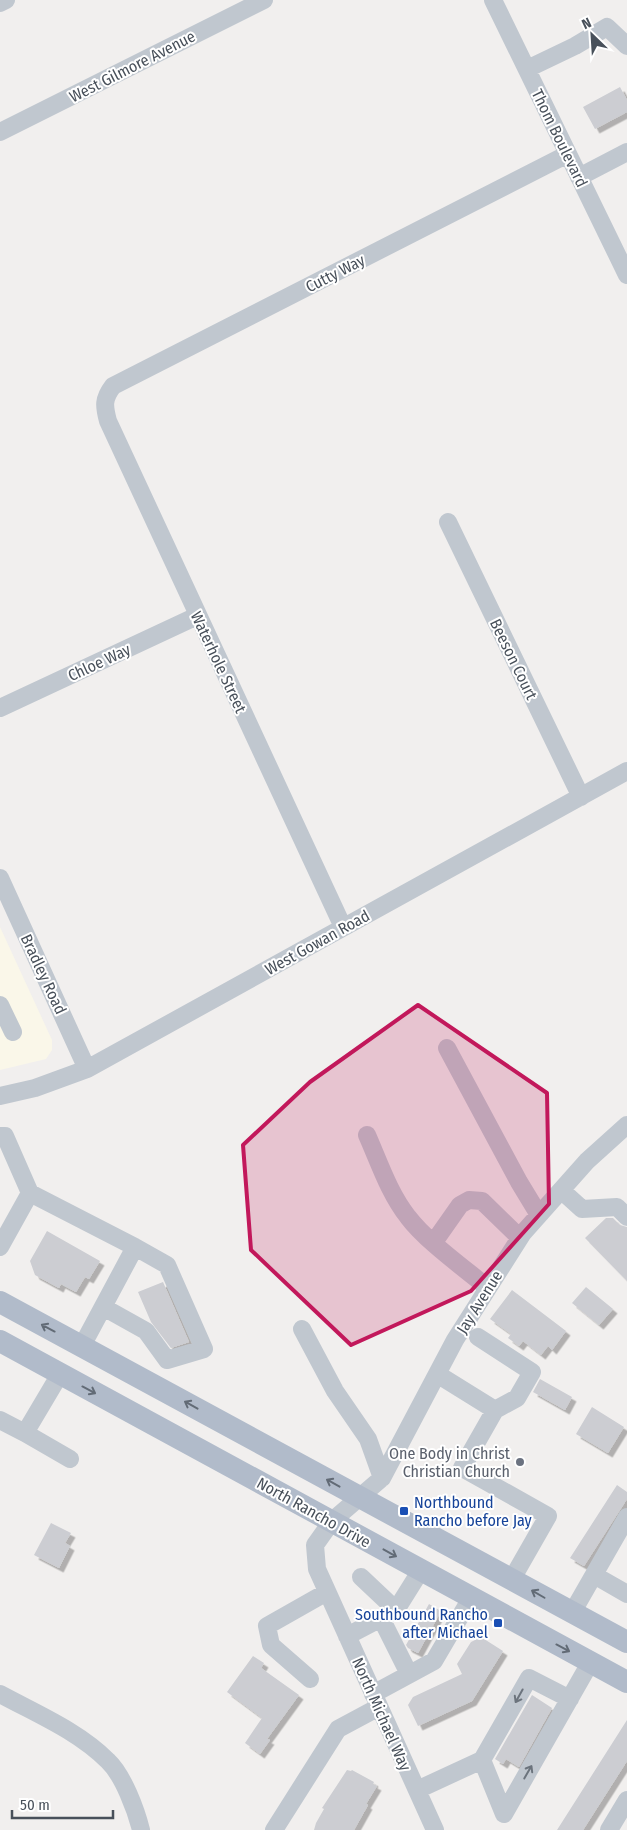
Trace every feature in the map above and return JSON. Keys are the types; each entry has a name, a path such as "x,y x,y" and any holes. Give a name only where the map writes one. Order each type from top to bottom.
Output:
{"main road":[{"path":"0,1302 627,1642"},
{"name":"North Rancho Drive","path":"0,1341 627,1682"}],"street":[{"path":"0,3 6,0"},
{"name":"West Gilmore Avenue","path":"0,132 264,0"},
{"name":"Thom Boulevard","path":"493,0 627,275"},
{"path":"527,70 575,46 607,27 627,46"},
{"path":"579,177 627,152"},
{"name":"Cutty Way","path":"106,395 113,386 568,154"},
{"name":"Waterhole Street","path":"106,395 105,409 108,421 343,927"},
{"name":"Beeson Court","path":"448,522 581,796"},
{"name":"Chloe Way","path":"0,708 198,616"},
{"name":"West Gowan Road","path":"0,1096 35,1088 87,1069 627,771"},
{"name":"Bradley Road","path":"0,878 87,1069"},
{"path":"0,1005 13,1032"},
{"path":"447,1048 519,1182 539,1215"},
{"name":"Jay Avenue","path":"359,1497 382,1478 455,1340 520,1238 587,1161 627,1125"},
{"path":"367,1135 393,1194 408,1218 488,1288"},
{"path":"0,1136 5,1136 30,1193 167,1265 204,1349 168,1360 146,1330 103,1307"},
{"path":"561,1190 582,1209 617,1207 627,1217"},
{"path":"0,1247 30,1193"},
{"path":"434,1242 460,1205 469,1200 482,1201 520,1238"},
{"path":"82,1346 135,1247"},
{"path":"302,1329 336,1391 368,1439 382,1478"},
{"path":"478,1337 532,1372 517,1398 495,1410 462,1468 548,1516 512,1579"},
{"path":"25,1433 60,1374"},
{"path":"437,1374 495,1410"},
{"path":"0,1420 70,1459"},
{"name":"North Michael Way","path":"359,1497 332,1521 315,1545 317,1569 435,1830"},
{"path":"572,1613 627,1517"},
{"path":"347,1636 396,1610 421,1570"},
{"path":"594,1575 627,1594"},
{"path":"361,1577 396,1610"},
{"path":"310,1678 271,1645 267,1626 327,1592"},
{"path":"274,1830 338,1729 409,1674 434,1661 471,1598"},
{"path":"381,1618 409,1674"},
{"path":"482,1760 504,1814 590,1663"},
{"path":"417,1790 482,1760 529,1678 570,1699"},
{"path":"0,1694 82,1738 110,1762 122,1781 141,1830"},
{"path":"609,1830 627,1800"}],"highlighted area":[{"path":"418,1005 547,1093 549,1204 471,1291 351,1345 251,1250 243,1145 310,1082"}],"shaded area":[{"path":"0,927 52,1040 52,1050 46,1059 0,1070"}],"building":[{"path":"620,87 627,100 627,112 595,129 583,107"},
{"path":"606,1218 613,1218 620,1225 627,1227 627,1281 585,1238"},
{"path":"47,1231 100,1261 89,1279 85,1277 76,1292 61,1284 59,1288 35,1275 30,1261"},
{"path":"163,1282 189,1342 171,1348 151,1322 138,1292"},
{"path":"586,1287 613,1309 599,1325 572,1303"},
{"path":"512,1290 566,1331 552,1350 548,1346 541,1355 523,1341 519,1346 508,1338 511,1334 490,1319"},
{"path":"540,1379 572,1397 565,1410 533,1392"},
{"path":"592,1407 624,1427 608,1453 576,1434"},
{"path":"617,1485 627,1492 627,1499 584,1566 570,1558"},
{"path":"51,1523 71,1533 65,1543 70,1546 59,1568 34,1555"},
{"path":"429,1604 441,1611 418,1653 406,1645"},
{"path":"481,1637 503,1651 472,1701 418,1726 408,1705 413,1697 462,1674 457,1664 471,1642"},
{"path":"253,1656 264,1663 261,1668 299,1695 267,1739 270,1740 260,1754 245,1743 262,1718 227,1692"},
{"path":"532,1695 552,1708 519,1767 506,1759 503,1764 495,1759"},
{"path":"627,1720 627,1761 583,1830 557,1830"},
{"path":"347,1770 352,1770 374,1782 373,1784 377,1786 366,1804 368,1805 354,1830 314,1830 324,1809 322,1808"}],"place":[{"name":"One Body in Christ Christian Church","path":"520,1462"},
{"name":"Northbound Rancho before Jay","path":"404,1511"},
{"name":"Southbound Rancho after Michael","path":"498,1623"}]}
